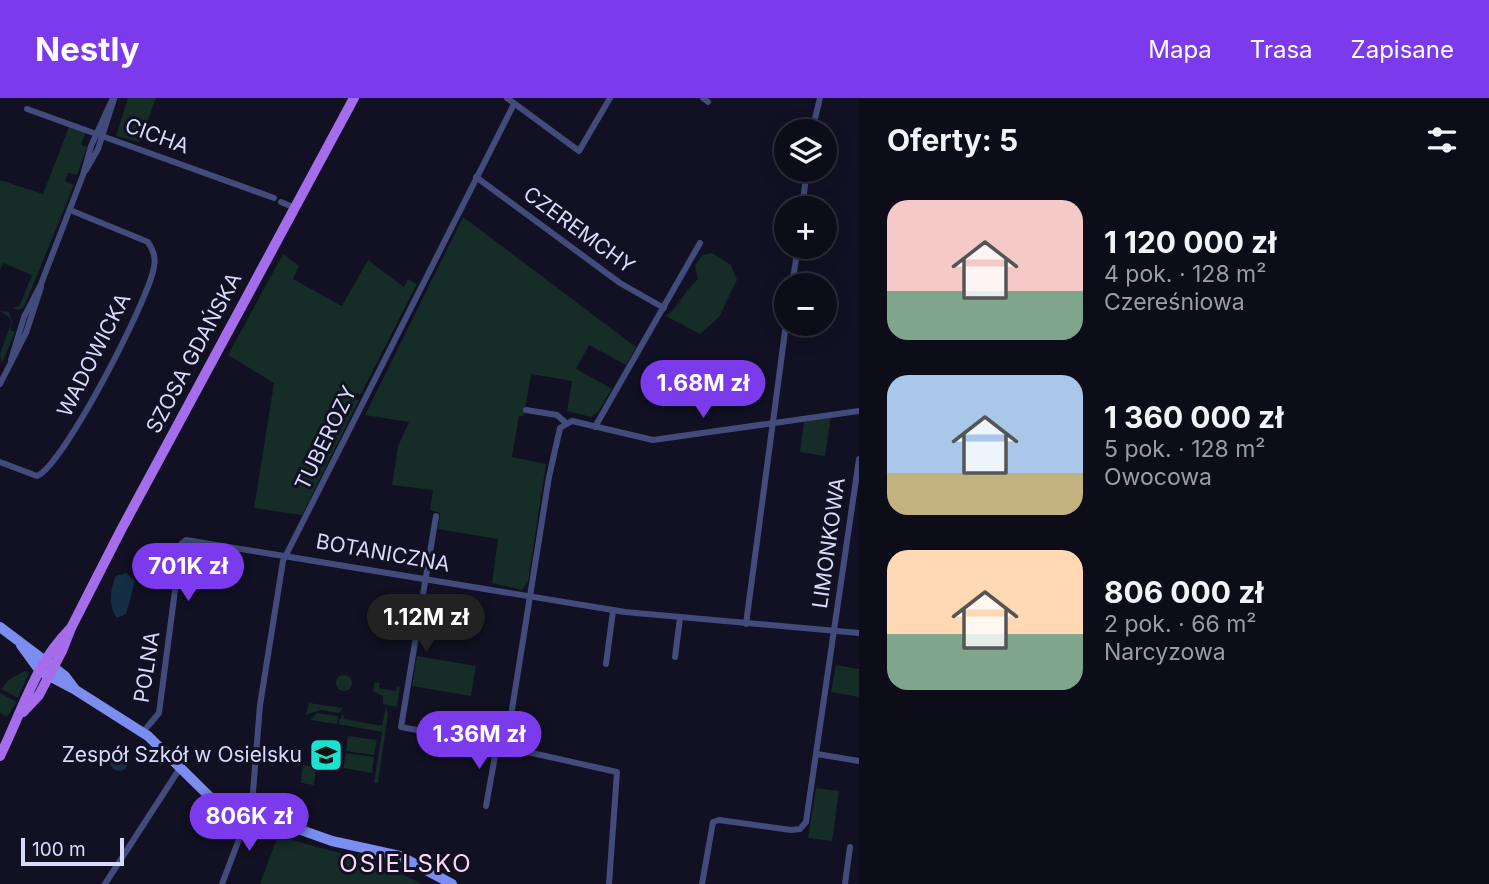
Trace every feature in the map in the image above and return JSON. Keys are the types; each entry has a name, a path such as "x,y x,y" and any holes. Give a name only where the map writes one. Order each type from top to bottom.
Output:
{"main road":[{"name":"SZOSA GDAŃSKA","path":"23,712 39,695 58,641 71,628 354,98"},
{"name":"SZOSA GDAŃSKA","path":"0,757 47,670"}],"street":[{"path":"0,384 26,333 41,284 113,98"},
{"path":"507,98 579,151 610,98"},
{"path":"815,119 820,98"},
{"name":"TUBEROZY","path":"222,884 253,792 260,705 282,564 514,104"},
{"name":"CICHA","path":"27,109 274,198"},
{"name":"CZEREMCHY","path":"476,177 620,283 664,308"},
{"path":"281,202 295,208"},
{"name":"WADOWICKA","path":"0,462 37,476 52,464 84,416 138,316 155,267 155,253 148,242 70,210"},
{"path":"595,427 700,243"},
{"path":"746,624 784,336"},
{"path":"506,747 529,596 563,425 557,415 526,410"},
{"path":"563,425 572,421 653,440 859,411"},
{"name":"LIMONKOWA","path":"702,884 711,825 716,820 792,831 803,826 817,754 859,459"},
{"path":"436,516 401,727 617,772 609,884"},
{"name":"POLNA","path":"143,732 159,713 183,541 287,555"},
{"name":"BOTANICZNA","path":"287,555 613,611 859,634"},
{"path":"606,664 613,611"},
{"path":"675,657 680,618"},
{"path":"0,626 47,670 143,732 211,798 332,841 400,856 452,884"},
{"path":"39,695 70,687"},
{"path":"486,806 497,745"},
{"path":"817,754 859,761"},
{"path":"104,884 180,768"},
{"path":"845,884 850,847"}],"green space":[{"path":"128,98 156,98 140,142 116,136"},
{"path":"69,127 86,132 81,145 87,147 77,175 68,173 65,181 74,185 24,307 19,310 13,308 20,305 32,275 3,263 0,270 0,180 43,194"},
{"path":"463,217 636,347 626,365 589,345 576,369 612,389 598,412 591,417 567,411 572,381 531,374 524,416 519,416 512,457 546,464 528,582 522,590 492,583 498,539 438,529 440,513 430,510 433,490 392,485 398,446 409,422 365,415"},
{"path":"712,253 731,265 737,280 719,317 700,334 666,316 698,279 695,265 703,255"},
{"path":"283,254 299,266 293,279 342,306 368,260 404,287 408,279 417,284 361,394 355,393 354,399 359,400 302,515 254,508 274,383 228,355"},
{"path":"0,311 9,312 12,323 10,330 15,332 2,363 0,354 11,323 9,317"},
{"path":"831,418 825,456 800,452 804,422"},
{"path":"417,656 476,666 471,696 412,686"},
{"path":"836,665 859,669 859,697 831,692"},
{"path":"25,671 29,673 18,698 1,689 8,680"},
{"path":"341,675 347,675 352,683 350,689 341,691 336,686 336,680"},
{"path":"375,682 380,683 379,688 396,691 397,686 400,687 397,707 383,704 383,696 373,691"},
{"path":"0,693 17,702 7,717 0,713"},
{"path":"309,703 343,708 339,713 320,710 306,715"},
{"path":"386,707 388,714 378,783 374,783 382,732 338,724 343,713 344,719 382,726"},
{"path":"317,713 338,716 337,724 310,720"},
{"path":"348,736 377,740 374,755 346,751"},
{"path":"346,753 374,757 372,773 343,768"},
{"path":"303,765 316,767 314,785 301,783"},
{"path":"816,788 839,791 832,841 808,838"},
{"path":"224,807 240,813 243,823 218,815"},
{"path":"278,835 387,868 421,884 260,884"},
{"path":"370,853 397,858 415,872 411,876 394,866 350,856"}],"water":[{"path":"126,573 135,581 126,614 117,618 111,603 112,586 116,576"},
{"path":"115,753 123,753 128,762 126,769 115,771 110,766 110,758"}],"place":[{"name":"Zespół Szkół w Osielsku","path":"326,755"}],"district":[{"name":"OSIELSKO","path":"406,864"}]}
